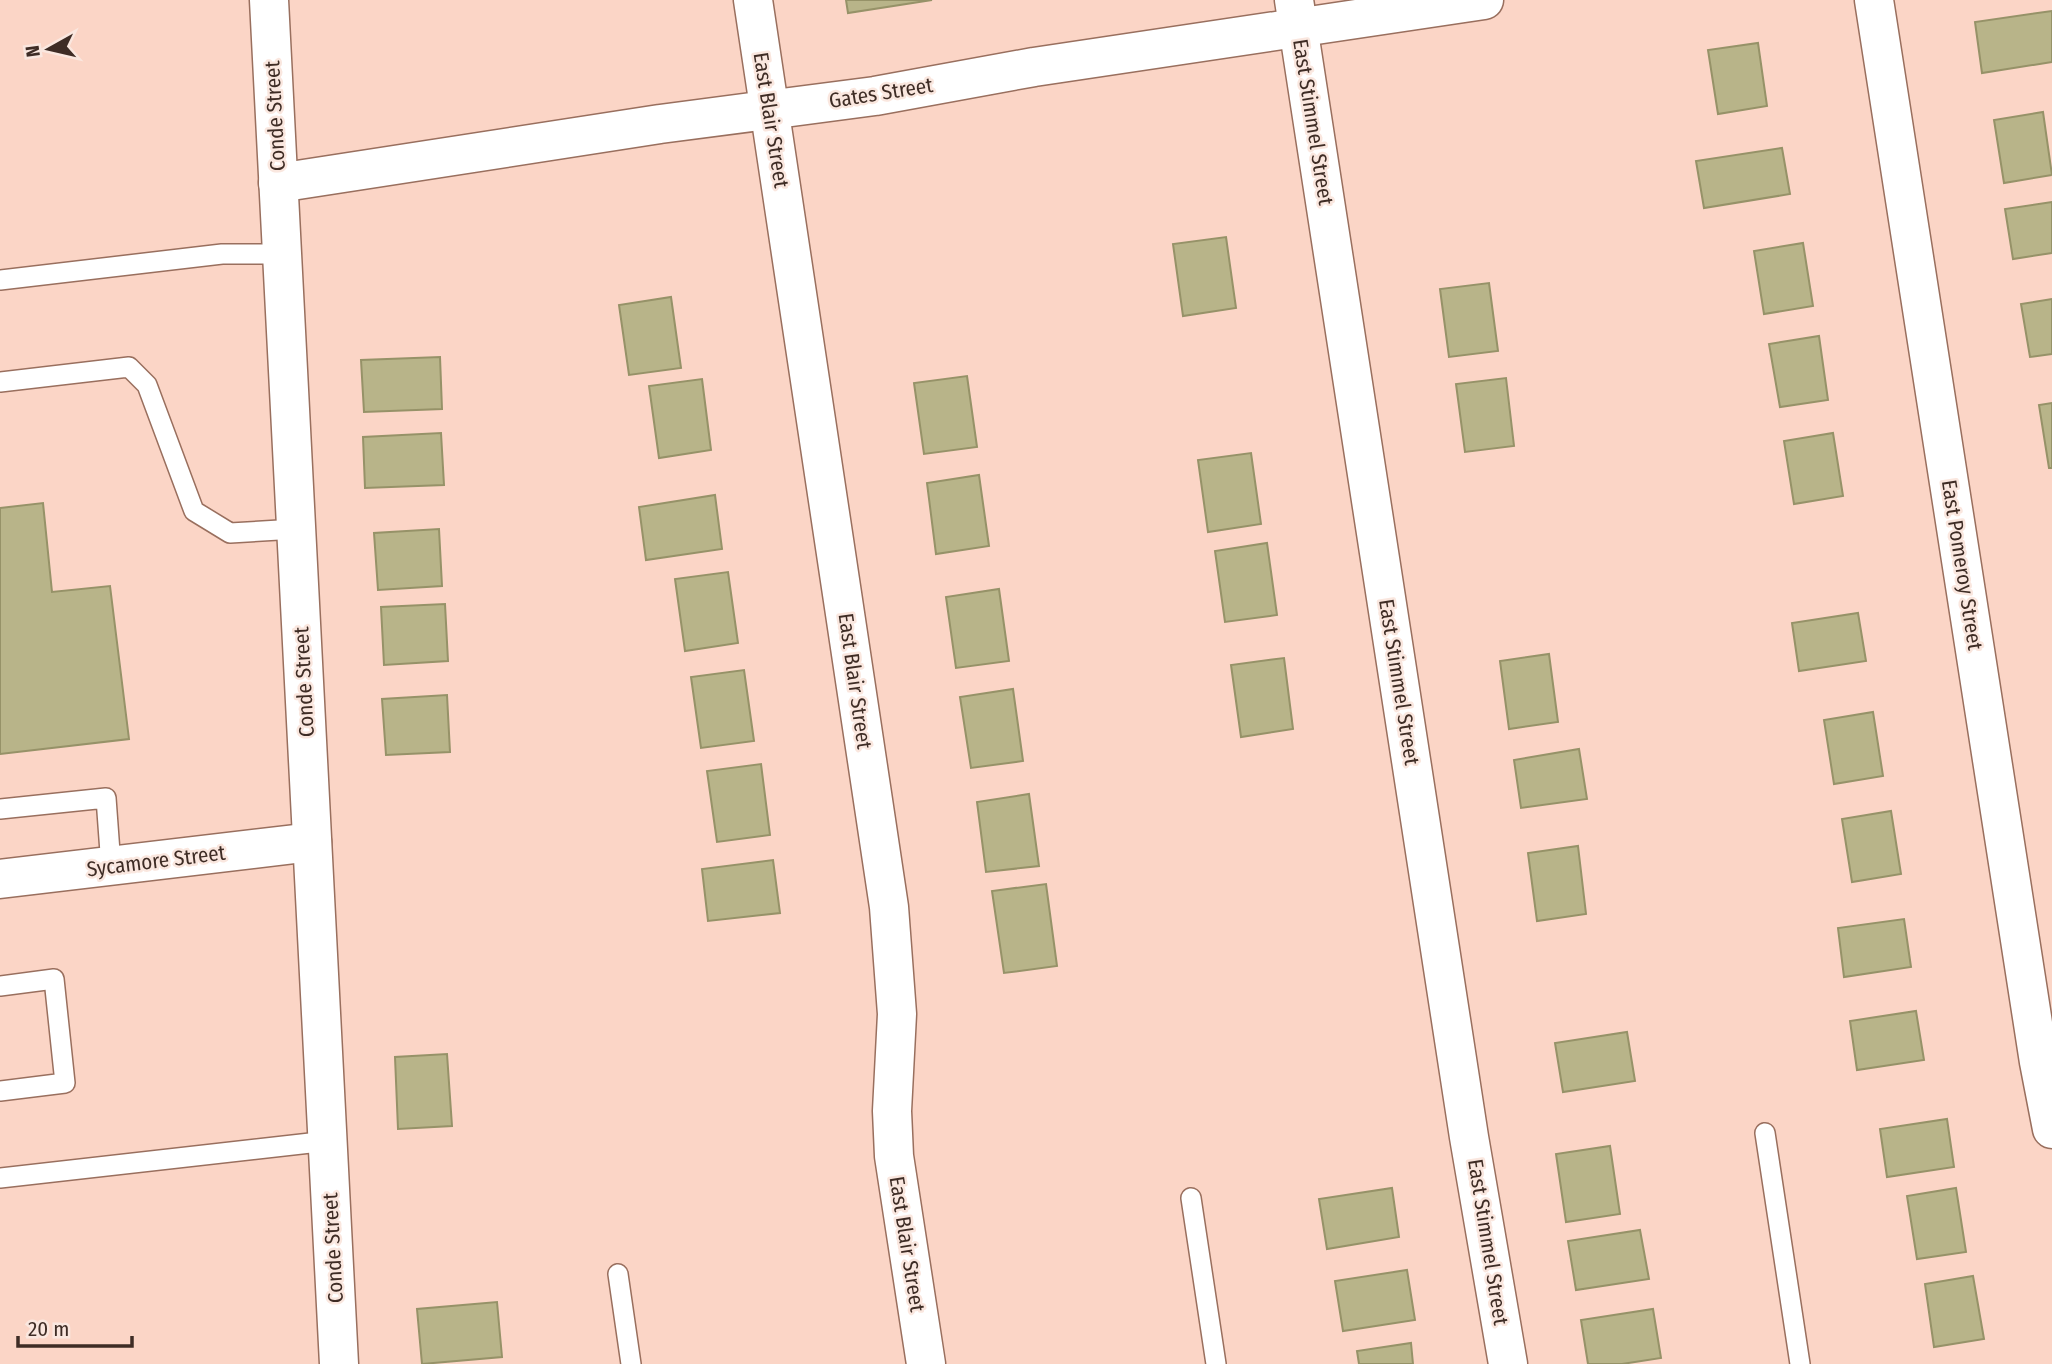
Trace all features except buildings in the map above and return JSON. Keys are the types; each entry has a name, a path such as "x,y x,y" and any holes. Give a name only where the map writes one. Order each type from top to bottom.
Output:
{"street":[{"name":"Conde Street","path":"269,0 339,1364"},
{"name":"East Blair Street","path":"753,0 889,907 897,1014 892,1111 894,1156 926,1364"},
{"name":"Gates Street","path":"278,183 770,110 1296,15 1484,0"},
{"name":"East Pomeroy Street","path":"1874,0 2039,1062 2052,1129"},
{"name":"East Stimmel Street","path":"1296,15 1469,1137 1508,1364"},
{"name":"Sycamore Street","path":"0,879 312,842"}],"lane":[{"path":"0,280 222,254 282,254"},
{"path":"0,382 129,367 147,385 194,511 230,533 296,529"},
{"path":"0,809 106,798 111,866"},
{"path":"0,986 54,979 65,1083 0,1091"},
{"path":"1765,1133 1800,1364"},
{"path":"0,1178 328,1141"},
{"path":"1191,1198 1216,1364"},
{"path":"618,1274 631,1364"}]}
